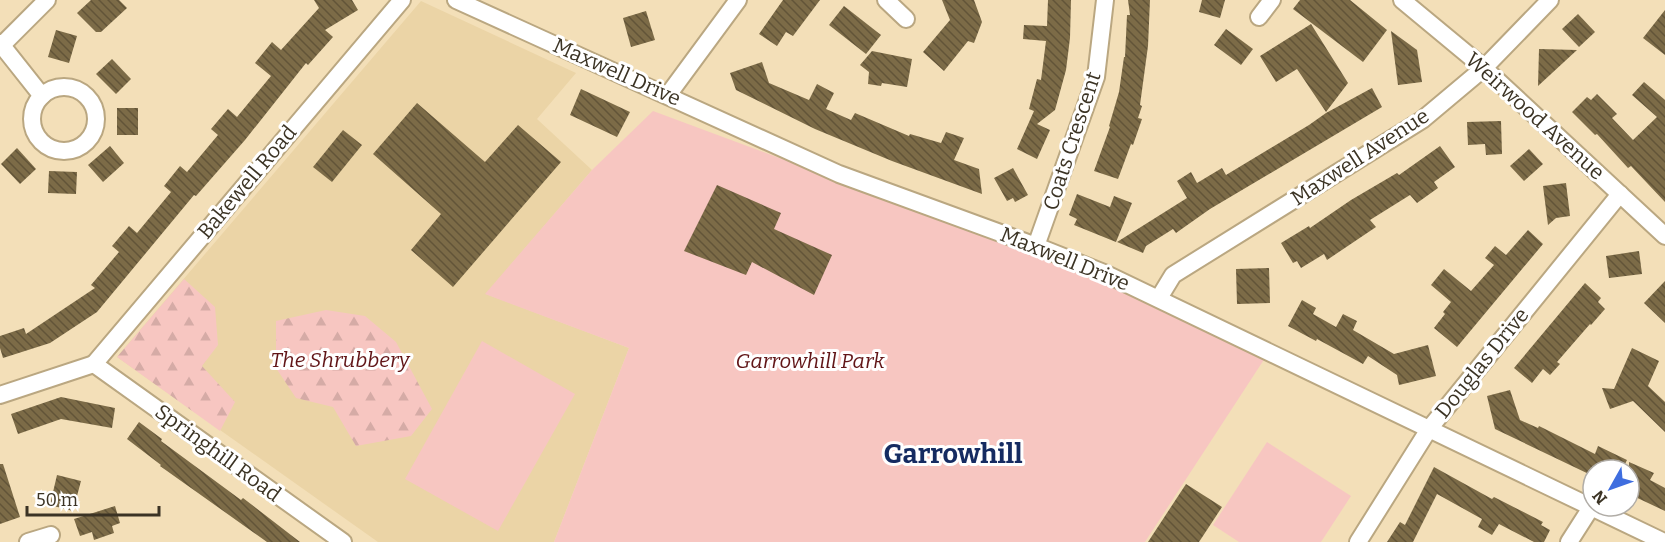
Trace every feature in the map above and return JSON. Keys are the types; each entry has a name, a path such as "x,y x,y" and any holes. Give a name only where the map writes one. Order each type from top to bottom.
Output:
{"street":[{"path":"42,96 0,45 47,0"},
{"name":"Bakewell Road","path":"94,364 402,0"},
{"name":"Maxwell Drive","path":"456,0 840,174 1036,246 1159,298 1581,501"},
{"path":"668,95 738,0"},
{"path":"886,0 906,19"},
{"name":"Coats Crescent","path":"1036,246 1096,76 1105,0"},
{"path":"1259,17 1272,0"},
{"name":"Weirwood Avenue","path":"1402,0 1484,68 1665,237"},
{"name":"Maxwell Avenue","path":"1159,298 1173,275 1422,120 1484,68 1550,0"},
{"name":"Douglas Drive","path":"1358,542 1429,429 1620,194"},
{"path":"0,395 94,364"},
{"name":"Springhill Road","path":"94,364 343,542"},
{"path":"1569,542 1584,518"},
{"name":"Maxwell Drive","path":"1616,518 1664,542"},
{"path":"28,542 51,535"}],"shaded area":[{"path":"421,1 576,73 537,119 592,170 486,294 629,348 554,542 378,542 117,357"}],"green space":[{"name":"Garrowhill Park","path":"653,111 1030,251 1097,278 1267,355 1145,542 554,542 629,348 485,294 592,170"},
{"path":"184,279 215,307 218,345 202,366 235,402 220,431 117,357"},
{"name":"The Shrubbery","path":"326,310 365,316 396,342 432,409 411,436 356,446 333,407 296,398 276,368 276,321"},
{"path":"482,341 575,394 498,531 405,479"},
{"path":"1267,442 1351,496 1321,542 1239,542 1213,525"}],"building":[{"path":"91,0 119,0 127,8 101,32 96,32 77,13"},
{"path":"314,0 352,0 358,10 325,30 333,37 308,65 306,63 245,140 196,196 194,195 97,312 50,343 3,358 0,336 24,328 26,334 95,288 91,285 119,252 112,246 129,226 137,233 171,192 164,186 180,166 187,172 218,135 211,129 228,109 237,117 271,76 255,63 272,42 281,50 319,8"},
{"path":"783,0 820,0 793,36 786,32 777,46 759,34"},
{"path":"942,0 974,0 982,22 974,43 968,41 944,71 923,52 950,20"},
{"path":"1048,0 1071,0 1070,38 1066,70 1055,110 1037,124 1050,130 1037,159 1017,149 1034,111 1029,109 1037,79 1041,80 1046,41 1023,39 1024,25 1047,26"},
{"path":"1128,0 1150,0 1148,46 1140,105 1142,106 1138,118 1142,119 1118,179 1094,171 1110,127 1119,92 1125,57 1127,15 1130,15"},
{"path":"1202,0 1225,0 1220,18 1199,12"},
{"path":"1300,0 1350,0 1387,30 1363,62 1293,9"},
{"path":"844,6 881,35 866,54 829,25"},
{"path":"1665,10 1665,55 1643,38"},
{"path":"646,11 655,40 631,47 623,18"},
{"path":"1578,14 1595,32 1579,47 1562,29"},
{"path":"1311,24 1348,83 1326,112 1297,69 1276,82 1260,56"},
{"path":"1226,29 1253,49 1241,65 1214,45"},
{"path":"56,30 77,36 69,63 48,57"},
{"path":"1391,31 1417,50 1422,82 1398,85"},
{"path":"1539,49 1577,50 1538,86"},
{"path":"872,51 912,59 907,87 882,83 881,86 868,84 869,72 860,65"},
{"path":"112,59 131,79 116,94 96,74"},
{"path":"762,62 769,83 809,100 817,84 834,93 826,109 851,120 855,113 909,136 910,134 941,143 946,132 964,138 954,160 979,169 982,194 892,161 815,129 736,90 730,73"},
{"path":"1644,82 1665,100 1665,202 1631,166 1628,168 1597,134 1595,135 1572,112 1587,97 1591,100 1597,94 1617,114 1612,118 1633,140 1657,117 1632,95"},
{"path":"1372,88 1382,107 1210,209 1176,233 1173,229 1146,246 1143,253 1117,242 1187,198 1177,181 1191,172 1197,183 1222,168 1226,175 1326,113"},
{"path":"581,89 630,112 617,137 570,115"},
{"path":"417,103 485,162 518,125 561,162 453,287 411,250 441,214 373,154"},
{"path":"117,108 138,108 138,135 117,135"},
{"path":"1501,121 1502,154 1486,155 1485,144 1468,145 1467,122"},
{"path":"343,130 362,145 332,182 313,167"},
{"path":"110,146 124,163 103,182 88,165"},
{"path":"1440,146 1455,167 1434,182 1438,188 1417,203 1410,195 1370,220 1376,227 1327,260 1324,254 1301,268 1297,261 1293,263 1281,243 1309,226 1310,228 1397,173 1399,175"},
{"path":"17,148 36,169 20,184 1,164"},
{"path":"1529,149 1543,164 1524,181 1510,166"},
{"path":"1013,168 1028,195 1015,202 1013,198 1007,201 994,178"},
{"path":"49,171 77,172 76,194 48,193"},
{"path":"1566,183 1570,216 1556,218 1548,225 1543,186"},
{"path":"717,185 781,213 774,229 832,255 814,295 752,262 746,275 684,251"},
{"path":"1077,194 1110,207 1114,196 1132,203 1116,242 1074,225 1077,219 1069,215"},
{"path":"1528,230 1543,244 1457,347 1434,328 1451,302 1431,285 1444,269 1471,291 1494,265 1485,258 1495,246 1506,255"},
{"path":"1639,251 1642,274 1609,278 1606,256"},
{"path":"1269,268 1270,303 1237,304 1236,269"},
{"path":"1665,281 1665,323 1644,303"},
{"path":"1585,283 1601,298 1598,302 1605,309 1557,362 1560,364 1550,375 1543,369 1532,383 1514,368"},
{"path":"1302,300 1316,308 1313,314 1336,327 1343,314 1357,321 1353,330 1394,354 1428,345 1436,376 1399,385 1397,375 1368,356 1363,364 1288,326"},
{"path":"1632,348 1659,361 1648,386 1665,402 1665,432 1633,401 1610,409 1602,388 1614,389"},
{"path":"1510,390 1520,420 1538,428 1539,426 1595,454 1598,446 1623,458 1581,458 1581,470 1495,429 1487,396"},
{"path":"61,397 115,408 112,428 61,419 18,434 11,414"},
{"path":"139,422 162,439 161,441 241,500 243,498 300,542 267,542 160,466 127,439"},
{"path":"0,464 3,464 20,517 0,524"},
{"path":"1434,467 1492,499 1494,497 1543,522 1541,525 1550,530 1544,542 1534,542 1499,524 1492,535 1478,527 1482,519 1437,494 1413,542 1387,542 1400,522 1405,525"},
{"path":"1641,467 1654,473 1650,480 1665,488 1665,511 1641,500"},
{"path":"57,475 81,481 73,511 50,505"},
{"path":"1186,484 1222,507 1199,542 1148,542"},
{"path":"115,506 120,523 112,526 114,533 94,540 92,532 80,536 74,519"}],"district":[{"name":"Garrowhill","path":"953,454"}]}
